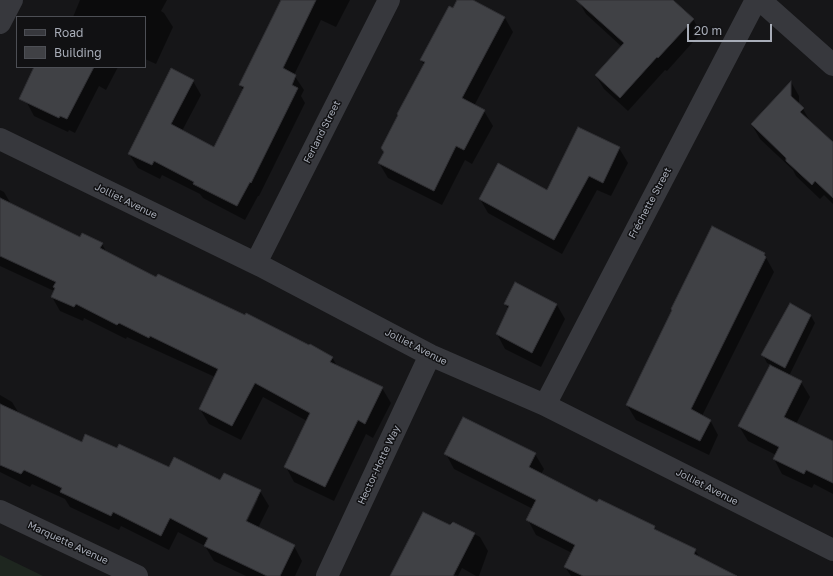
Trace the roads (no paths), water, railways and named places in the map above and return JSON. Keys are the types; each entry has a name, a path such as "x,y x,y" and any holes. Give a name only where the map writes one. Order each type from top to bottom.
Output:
{"street":[{"path":"0,23 12,0"},
{"name":"Ferland Street","path":"256,263 389,0"},
{"name":"Fréchette Street","path":"545,405 756,0"},
{"path":"760,0 833,65"},
{"name":"Jolliet Avenue","path":"0,139 256,263 430,355 545,405 833,550"},
{"name":"Hector-Hotte Way","path":"327,576 430,355"},
{"name":"Marquette Avenue","path":"0,511 136,576"}]}
